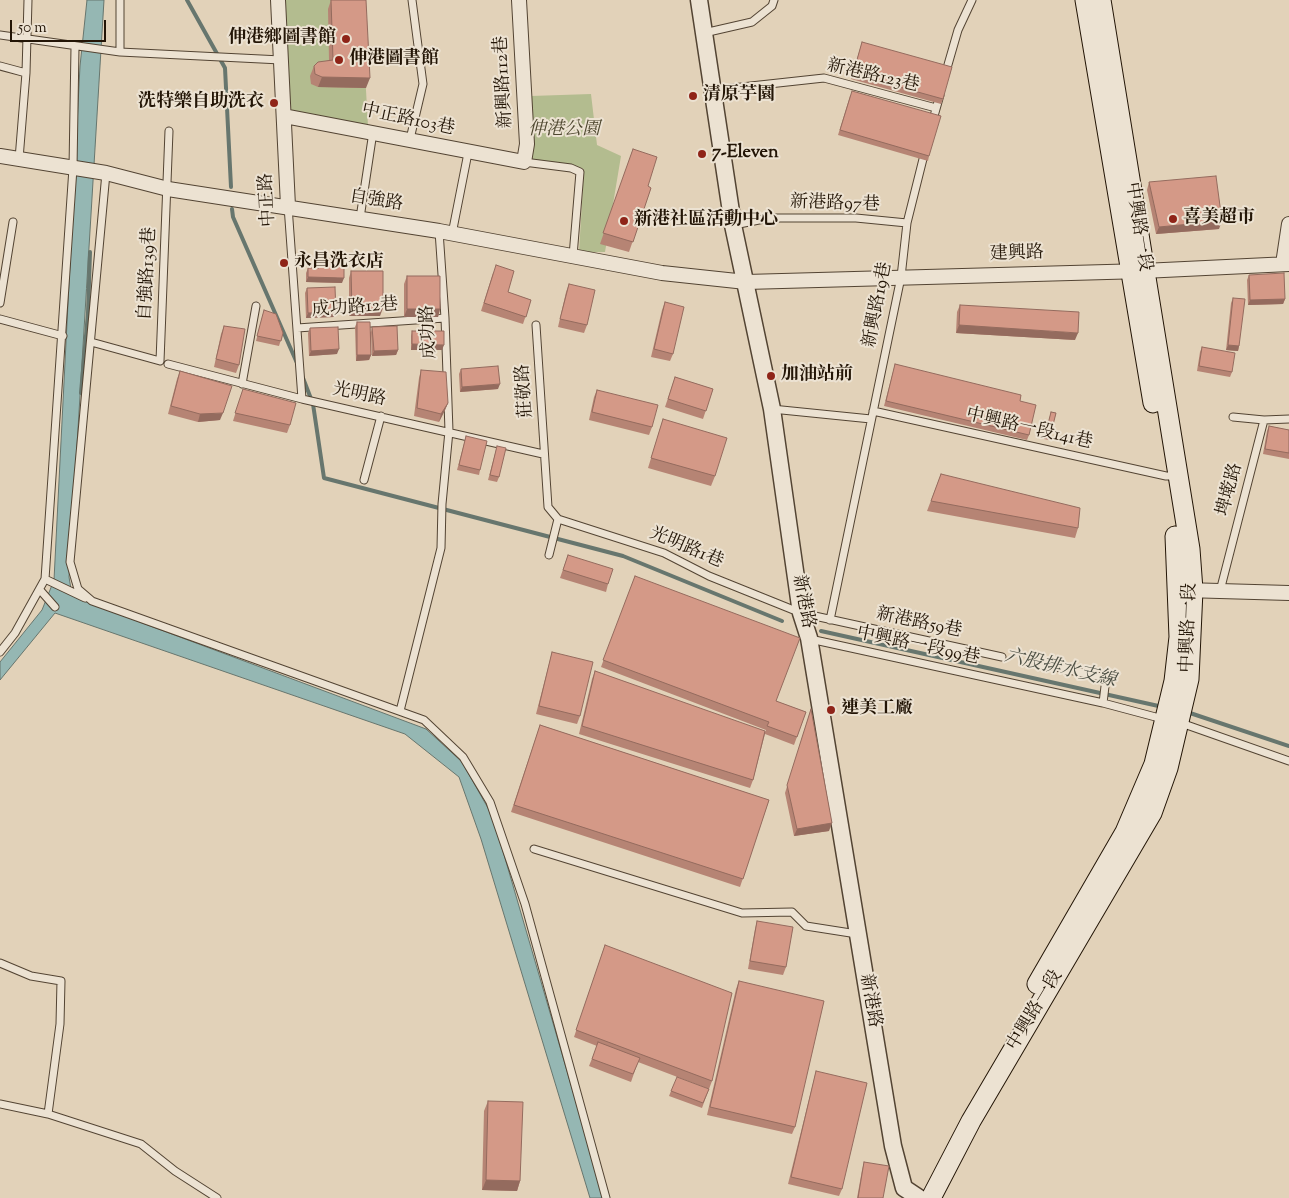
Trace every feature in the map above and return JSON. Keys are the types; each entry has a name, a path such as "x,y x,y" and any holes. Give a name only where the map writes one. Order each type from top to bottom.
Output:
{"main road":[{"name":"中興路一段","path":"917,1198 958,1121 1126,832 1189,679 1186,590 1190,550 1172,476 1085,0"},
{"name":"中興路一段","path":"1101,0 1136,271"},
{"name":"中興路一段","path":"930,1198 971,1121 1152,813 1168,768 1173,721"}],"street":[{"name":"中正路","path":"278,0 288,206"},
{"name":"新興路112巷","path":"519,0 527,144 524,162"},
{"name":"新港路","path":"699,0 733,225 772,409 801,612 809,638 857,934 899,1172 904,1188 917,1198"},
{"name":"中正路103巷","path":"284,116 410,139 468,153 524,162"},
{"name":"自強路","path":"0,156 106,173 168,189 288,206 446,232 662,273 746,282"},
{"path":"1286,264 1289,224"},
{"name":"建興路","path":"746,282 1136,271 1286,264"},
{"path":"1186,590 1289,593"}],"lane":[{"path":"19,159 26,73 28,0"},
{"path":"120,0 120,52"},
{"path":"410,139 423,84 412,0"},
{"path":"704,33 752,22 772,6 774,0"},
{"path":"944,82 958,30 972,0"},
{"path":"0,35 120,52 281,60"},
{"path":"0,652 14,633 45,579 73,168 75,47"},
{"path":"0,66 26,73"},
{"name":"新港路123巷","path":"714,90 824,78 936,108"},
{"path":"931,127 941,90"},
{"name":"自強路139巷","path":"91,342 160,361 169,131"},
{"path":"360,218 373,132"},
{"name":"新興路19巷","path":"830,620 901,277 907,223 926,146"},
{"name":"成功路","path":"400,711 441,548 442,504 449,431 445,318 446,232 468,153"},
{"path":"524,162 571,168 580,172 573,256"},
{"path":"92,601 78,589 70,562 106,173"},
{"name":"中正路","path":"288,206 299,359 304,399"},
{"name":"新港路97巷","path":"733,225 770,218 856,218 907,223"},
{"path":"0,303 13,222"},
{"path":"242,384 256,306"},
{"name":"成功路12巷","path":"297,328 445,318"},
{"path":"0,319 63,336"},
{"name":"莊敬路","path":"536,325 544,454"},
{"name":"光明路","path":"168,364 304,399 544,454"},
{"path":"772,409 871,419"},
{"name":"中興路一段141巷","path":"873,410 1172,476"},
{"path":"364,480 381,416"},
{"path":"1233,417 1264,420 1289,419"},
{"name":"埤墘路","path":"1220,591 1264,420"},
{"path":"544,454 548,506 558,519 549,555"},
{"name":"光明路1巷","path":"558,519 664,553 709,576 801,612"},
{"path":"45,579 92,601 424,720 463,757 490,802 525,904 606,1198"},
{"path":"40,590 56,608"},
{"name":"新港路59巷","path":"801,612 1002,657"},
{"name":"中興路一段99巷","path":"809,638 1103,703 1173,721"},
{"path":"1033,662 1106,678 1103,703"},
{"path":"1173,721 1289,761"},
{"path":"534,849 742,913 792,912 806,926 857,934"},
{"path":"0,963 31,976 61,980 60,1024 48,1114"},
{"path":"0,1104 48,1114 142,1144 175,1171 217,1198"}],"green space":[{"path":"282,0 361,0 368,126 288,113"},
{"name":"伸港公園","path":"591,94 597,145 621,156 605,252 579,252 584,169 531,161 531,96"}],"water":[{"path":"87,0 104,0 69,577 71,589 105,609 426,729 462,762 493,817 604,1198 590,1198 481,839 459,777 405,734 55,613 0,680 0,662 42,610 54,580 80,66"}],"building":[{"name":"伸港鄉圖書館","path":"331,0 366,0 370,78 322,77 315,74 314,66 318,62 333,60"},
{"path":"862,42 952,67 943,99 853,74"},
{"path":"852,91 941,116 929,156 840,130"},
{"name":"新港社區活動中心","path":"633,149 657,157 648,186 651,188 633,242 603,233"},
{"path":"1216,176 1222,221 1159,227 1149,182"},
{"path":"319,259 344,259 344,278 308,277 308,268 319,268"},
{"path":"496,265 514,271 508,292 531,300 526,317 484,303"},
{"path":"351,271 383,271 383,308 352,309"},
{"path":"1284,273 1285,299 1250,300 1249,275"},
{"path":"407,276 440,276 440,309 407,309"},
{"path":"569,284 595,290 587,325 560,319"},
{"path":"335,287 336,312 308,313 307,288"},
{"path":"1233,298 1245,299 1239,346 1228,345"},
{"path":"665,302 684,307 673,354 654,349"},
{"path":"960,305 1079,312 1078,333 959,325"},
{"path":"264,310 276,314 283,333 281,341 257,336"},
{"path":"357,322 370,322 371,355 357,355"},
{"path":"224,326 245,329 239,365 216,359"},
{"path":"397,326 398,350 374,351 372,327"},
{"path":"338,327 339,349 311,351 310,328"},
{"path":"412,331 444,331 444,345 412,344"},
{"path":"1202,347 1235,353 1232,372 1199,366"},
{"path":"895,364 1021,395 1020,401 1036,405 1029,435 886,401"},
{"path":"498,366 500,384 462,387 461,369"},
{"path":"421,370 446,372 448,403 441,414 417,408"},
{"path":"180,371 232,386 223,413 200,414 171,406"},
{"path":"675,377 713,389 706,411 668,399"},
{"path":"243,389 296,403 290,425 235,413"},
{"path":"597,390 658,405 652,427 592,412"},
{"path":"1051,412 1056,413 1050,437 1045,436"},
{"path":"663,419 727,438 715,476 651,458"},
{"path":"1269,426 1289,430 1289,453 1265,449"},
{"path":"466,436 487,441 480,470 459,465"},
{"path":"497,446 506,448 499,477 490,475"},
{"path":"941,474 1080,508 1078,528 931,501"},
{"path":"568,555 613,569 608,584 563,570"},
{"path":"635,576 800,638 776,701 806,712 797,737 767,726 769,722 603,660"},
{"path":"552,652 593,662 580,716 539,706"},
{"path":"595,671 765,731 753,780 582,726"},
{"path":"811,709 832,823 797,829 787,785"},
{"path":"540,725 769,800 743,879 514,805"},
{"path":"757,921 793,927 786,967 750,961"},
{"path":"605,945 732,993 712,1081 576,1030"},
{"path":"739,981 824,1001 795,1127 710,1107"},
{"path":"598,1042 640,1058 633,1074 592,1059"},
{"path":"816,1071 867,1083 842,1189 791,1177"},
{"path":"677,1077 709,1089 703,1103 671,1091"},
{"path":"488,1101 523,1102 520,1181 486,1180"},
{"path":"864,1162 889,1166 883,1198 858,1198"}],"waterway":[{"path":"187,0 225,68 231,187"},
{"path":"232,209 233,217 297,363"},
{"path":"81,393 88,313 90,252"},
{"path":"303,378 313,404 324,478 623,556 782,621"},
{"name":"六股排水支線","path":"821,631 1163,707"},
{"name":"六股排水支線","path":"1187,712 1289,746"}],"place":[{"name":"伸港鄉圖書館","path":"346,39"},
{"name":"伸港圖書館","path":"339,60"},
{"name":"清原芋園","path":"693,96"},
{"name":"洗特樂自助洗衣","path":"274,103"},
{"name":"7-Eleven","path":"702,154"},
{"name":"喜美超市","path":"1173,219"},
{"name":"新港社區活動中心","path":"624,221"},
{"name":"永昌洗衣店","path":"284,263"},
{"name":"加油站前","path":"771,376"},
{"name":"連美工廠","path":"831,710"}]}
